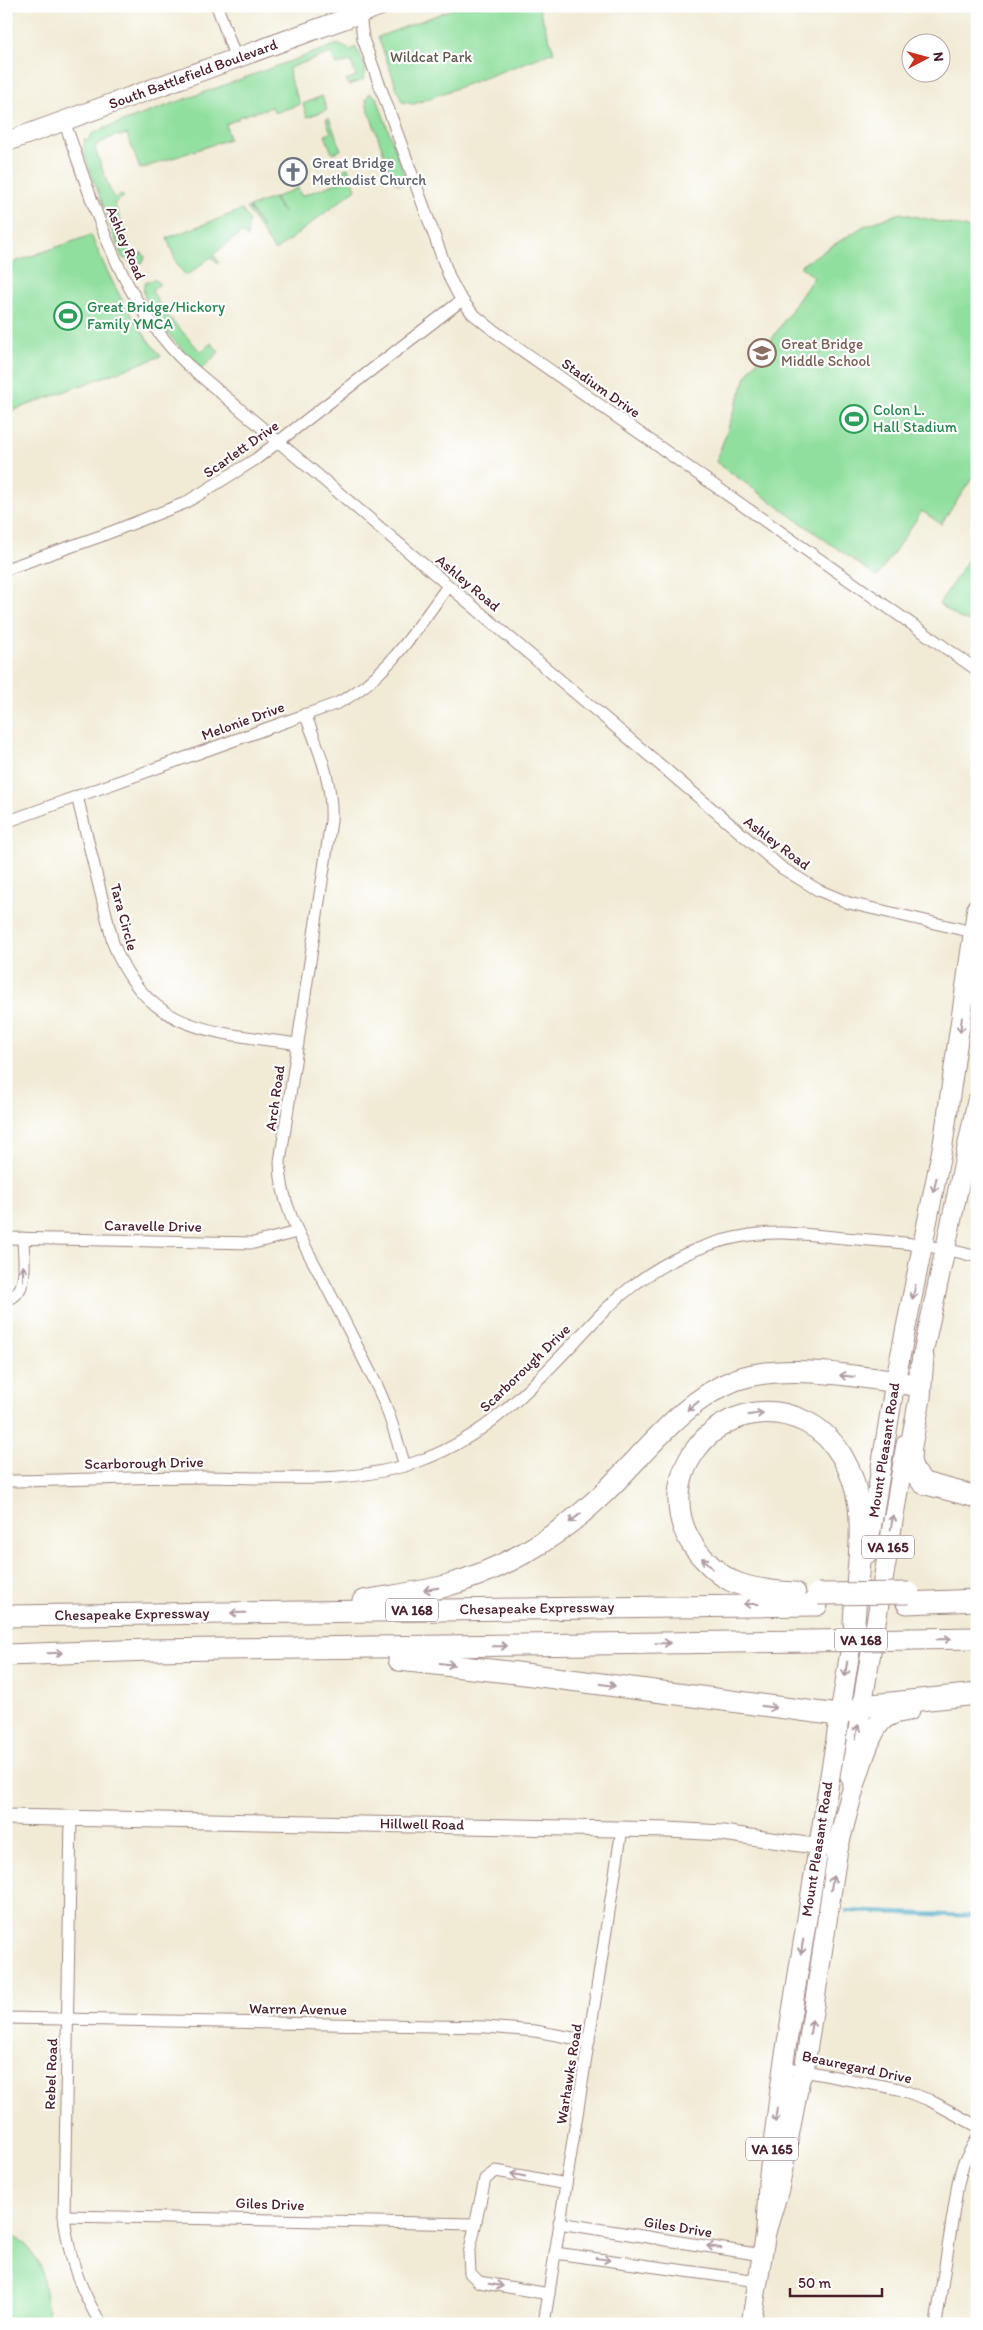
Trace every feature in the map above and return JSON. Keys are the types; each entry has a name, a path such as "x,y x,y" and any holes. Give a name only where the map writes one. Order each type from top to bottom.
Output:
{"highway":[{"path":"923,1357 920,1398 911,1446 910,1461 913,1470 924,1483 977,1497"},
{"path":"276,1612 361,1602 444,1586 501,1564 561,1529 602,1495 683,1414 703,1398 735,1380 765,1372 793,1371 905,1384"},
{"path":"817,1599 740,1584 720,1575 691,1544 679,1507 679,1488 683,1472 694,1450 720,1426 735,1419 757,1413 784,1414 812,1425 835,1444 850,1474 858,1506 854,1623"},
{"path":"908,1598 977,1596"},
{"name":"Chesapeake Expressway","path":"6,1616 276,1612 817,1599 908,1598 977,1600"},
{"name":"VA 168","path":"6,1654 977,1638"},
{"path":"242,1650 336,1658 416,1660 838,1715 861,1708 977,1694"},
{"path":"828,1848 874,1731 880,1722 897,1712 977,1700"}],"main road":[{"name":"South Battlefield Boulevard","path":"6,142 380,6"},
{"name":"Mount Pleasant Road","path":"766,2232 768,2182 783,2067 828,1848 861,1708 924,1244 943,1144 957,1055 977,907"},
{"name":"Mount Pleasant Road","path":"751,2324 766,2232 779,2189 800,2079 804,2071 828,1848 838,1715 854,1623 905,1384 923,1357 977,1101"}],"street":[{"path":"217,6 236,59"},
{"name":"Stadium Drive","path":"360,14 363,39 432,234 450,279 462,300 472,312 493,330 977,670"},
{"name":"Ashley Road","path":"64,121 111,250 132,295 153,327 189,366 744,837 798,879 849,903 974,933"},
{"name":"Scarlett Drive","path":"6,569 185,503 235,473 278,442 462,300"},
{"name":"Melonie Drive","path":"6,822 306,714 354,694 374,679 448,586"},
{"name":"Arch Road","path":"306,714 328,777 332,801 331,821 280,1175 284,1199 297,1232 376,1382 387,1409 405,1466"},
{"name":"Tara Circle","path":"77,796 113,944 120,960 136,986 159,1008 197,1028 298,1044"},
{"name":"Caravelle Drive","path":"6,1238 254,1243 297,1232"},
{"name":"Scarborough Drive","path":"6,1481 349,1476 405,1466 437,1454 483,1429 512,1406 623,1293 664,1264 685,1254 728,1240 782,1233 924,1244 977,1258"},
{"path":"6,1300 20,1292 23,1283 23,1238"},
{"name":"Hillwell Road","path":"6,1817 622,1829 723,1833 828,1848"},
{"name":"Rebel Road","path":"71,1818 64,2216 76,2275 101,2324"},
{"name":"Warhawks Road","path":"544,2324 622,1829"},
{"name":"Warren Avenue","path":"6,2018 486,2027 535,2031 589,2041"},
{"name":"Beauregard Drive","path":"783,2067 899,2090 929,2100 977,2126"},
{"path":"936,2324 958,2183 963,2164 977,2138"},
{"path":"548,2294 480,2282 474,2278 470,2273 468,2264 474,2224 485,2179 496,2171 566,2184"},
{"name":"Giles Drive","path":"64,2216 474,2224"},
{"name":"Giles Drive","path":"559,2223 762,2255"},
{"path":"555,2253 758,2281"}],"green space":[{"name":"Wildcat Park","path":"461,6 538,6 554,52 414,104 402,102 378,37"},
{"path":"338,44 351,50 355,47 365,67 363,80 348,85 346,80 356,76 351,61 337,65 331,53 289,68 290,79 300,104 275,113 272,107 238,117 238,119 226,124 229,139 140,169 127,134 116,135 96,145 95,149 113,198 122,195 124,197 114,203 134,255 142,253 145,257 142,263 133,264 122,257 84,154 84,139 88,141 92,134 97,131"},
{"path":"370,93 377,98 405,177 402,185 394,182 367,106 366,99"},
{"path":"322,96 327,110 307,117 303,104"},
{"path":"329,118 341,150 332,153 325,135 331,133 326,119"},
{"path":"348,168 356,189 275,251 246,208 249,208 263,229 249,207 273,198 284,214 274,198 298,188 301,196 340,182 336,172"},
{"path":"242,210 249,220 247,238 242,232 214,254 219,264 211,257 186,276 177,264 167,238"},
{"name":"Colon L. Hall Stadium","path":"900,213 977,230 977,471 941,524 922,511 877,577 716,462 746,377 814,277 800,266 864,226"},
{"name":"Great Bridge/Hickory Family YMCA","path":"91,235 121,298 161,356 6,413 6,265"},
{"path":"154,279 160,284 152,291 164,312 201,352 211,343 219,352 202,369 174,341 147,304 144,293 145,283"},
{"path":"977,546 977,625 959,618 939,604"},
{"path":"6,2233 25,2243 41,2267 50,2324 6,2324"}],"waterway":[{"path":"847,1911 977,1916"}],"place":[{"name":"Great Bridge Methodist Church","path":"293,172"},
{"name":"Great Bridge/Hickory Family YMCA","path":"68,316"},
{"name":"Great Bridge Middle School","path":"762,353"},
{"name":"Colon L. Hall Stadium","path":"854,419"}]}
